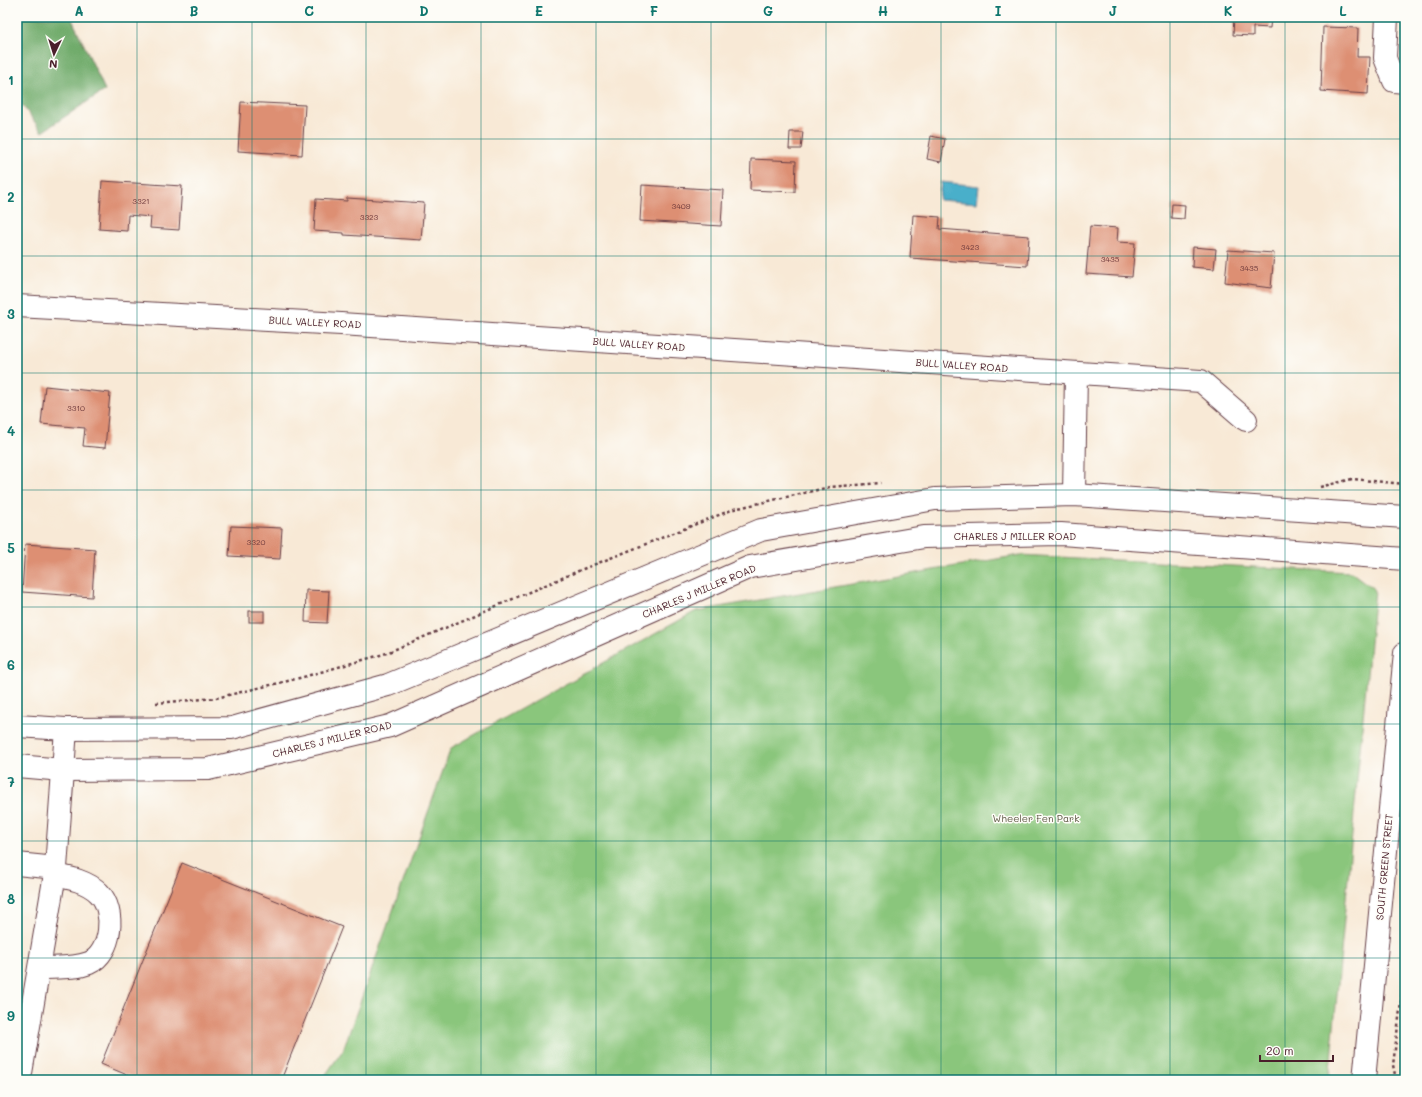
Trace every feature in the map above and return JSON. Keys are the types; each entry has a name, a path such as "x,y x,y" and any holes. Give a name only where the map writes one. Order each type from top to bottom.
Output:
{"street":[{"path":"1387,17 1385,58 1394,81 1405,82"},
{"name":"BULL VALLEY ROAD","path":"17,306 357,325 1201,381 1246,420"},
{"path":"1074,495 1076,373"},
{"path":"17,726 66,729 232,728 388,685 761,530 935,499 1074,495 1405,517"},
{"name":"CHARLES J MILLER ROAD","path":"17,766 63,770 208,769 390,726 750,568 924,537 1061,534 1405,559"},
{"name":"SOUTH GREEN STREET","path":"1364,1080 1405,653"},
{"path":"23,1075 55,871 66,729"},
{"path":"17,864 55,871 81,882 100,893 109,910 109,934 99,955 90,963 75,966 40,968"}],"path":[{"path":"1396,1080 1394,1065 1405,971"}],"green space":[{"path":"17,17 71,17 105,90 42,132 17,98"},
{"name":"Wheeler Fen Park","path":"1020,555 1351,572 1375,590 1329,1080 322,1080 343,1050 451,748 696,611"}],"water":[{"path":"941,182 979,186 977,203 939,200"}],"building":[{"path":"1234,17 1271,17 1270,28 1253,27 1253,36 1233,35"},
{"path":"1323,27 1358,28 1357,57 1370,57 1368,94 1321,91"},
{"path":"241,102 305,105 302,155 238,151"},
{"path":"790,132 803,132 801,149 789,149"},
{"path":"931,136 945,139 941,162 927,159"},
{"path":"751,159 796,161 795,192 750,190"},
{"path":"102,181 182,186 179,230 150,228 151,217 128,215 127,231 99,229"},
{"path":"642,185 723,190 721,226 640,221"},
{"path":"347,198 424,203 421,240 344,235 344,233 314,231 316,199 347,201"},
{"path":"1172,204 1185,205 1184,219 1171,218"},
{"path":"913,215 940,217 939,229 1029,236 1027,266 910,258"},
{"path":"1090,226 1118,228 1117,242 1135,243 1132,277 1086,274"},
{"path":"1193,247 1216,249 1214,269 1192,267"},
{"path":"1228,250 1274,253 1271,288 1225,282"},
{"path":"45,386 110,393 105,448 83,446 85,428 41,424"},
{"path":"231,526 282,528 280,559 229,556"},
{"path":"25,544 95,549 92,597 22,592"},
{"path":"306,590 329,591 327,623 305,622"},
{"path":"249,611 264,611 264,622 249,622"},
{"path":"182,863 342,927 281,1080 139,1080 101,1064"}]}
